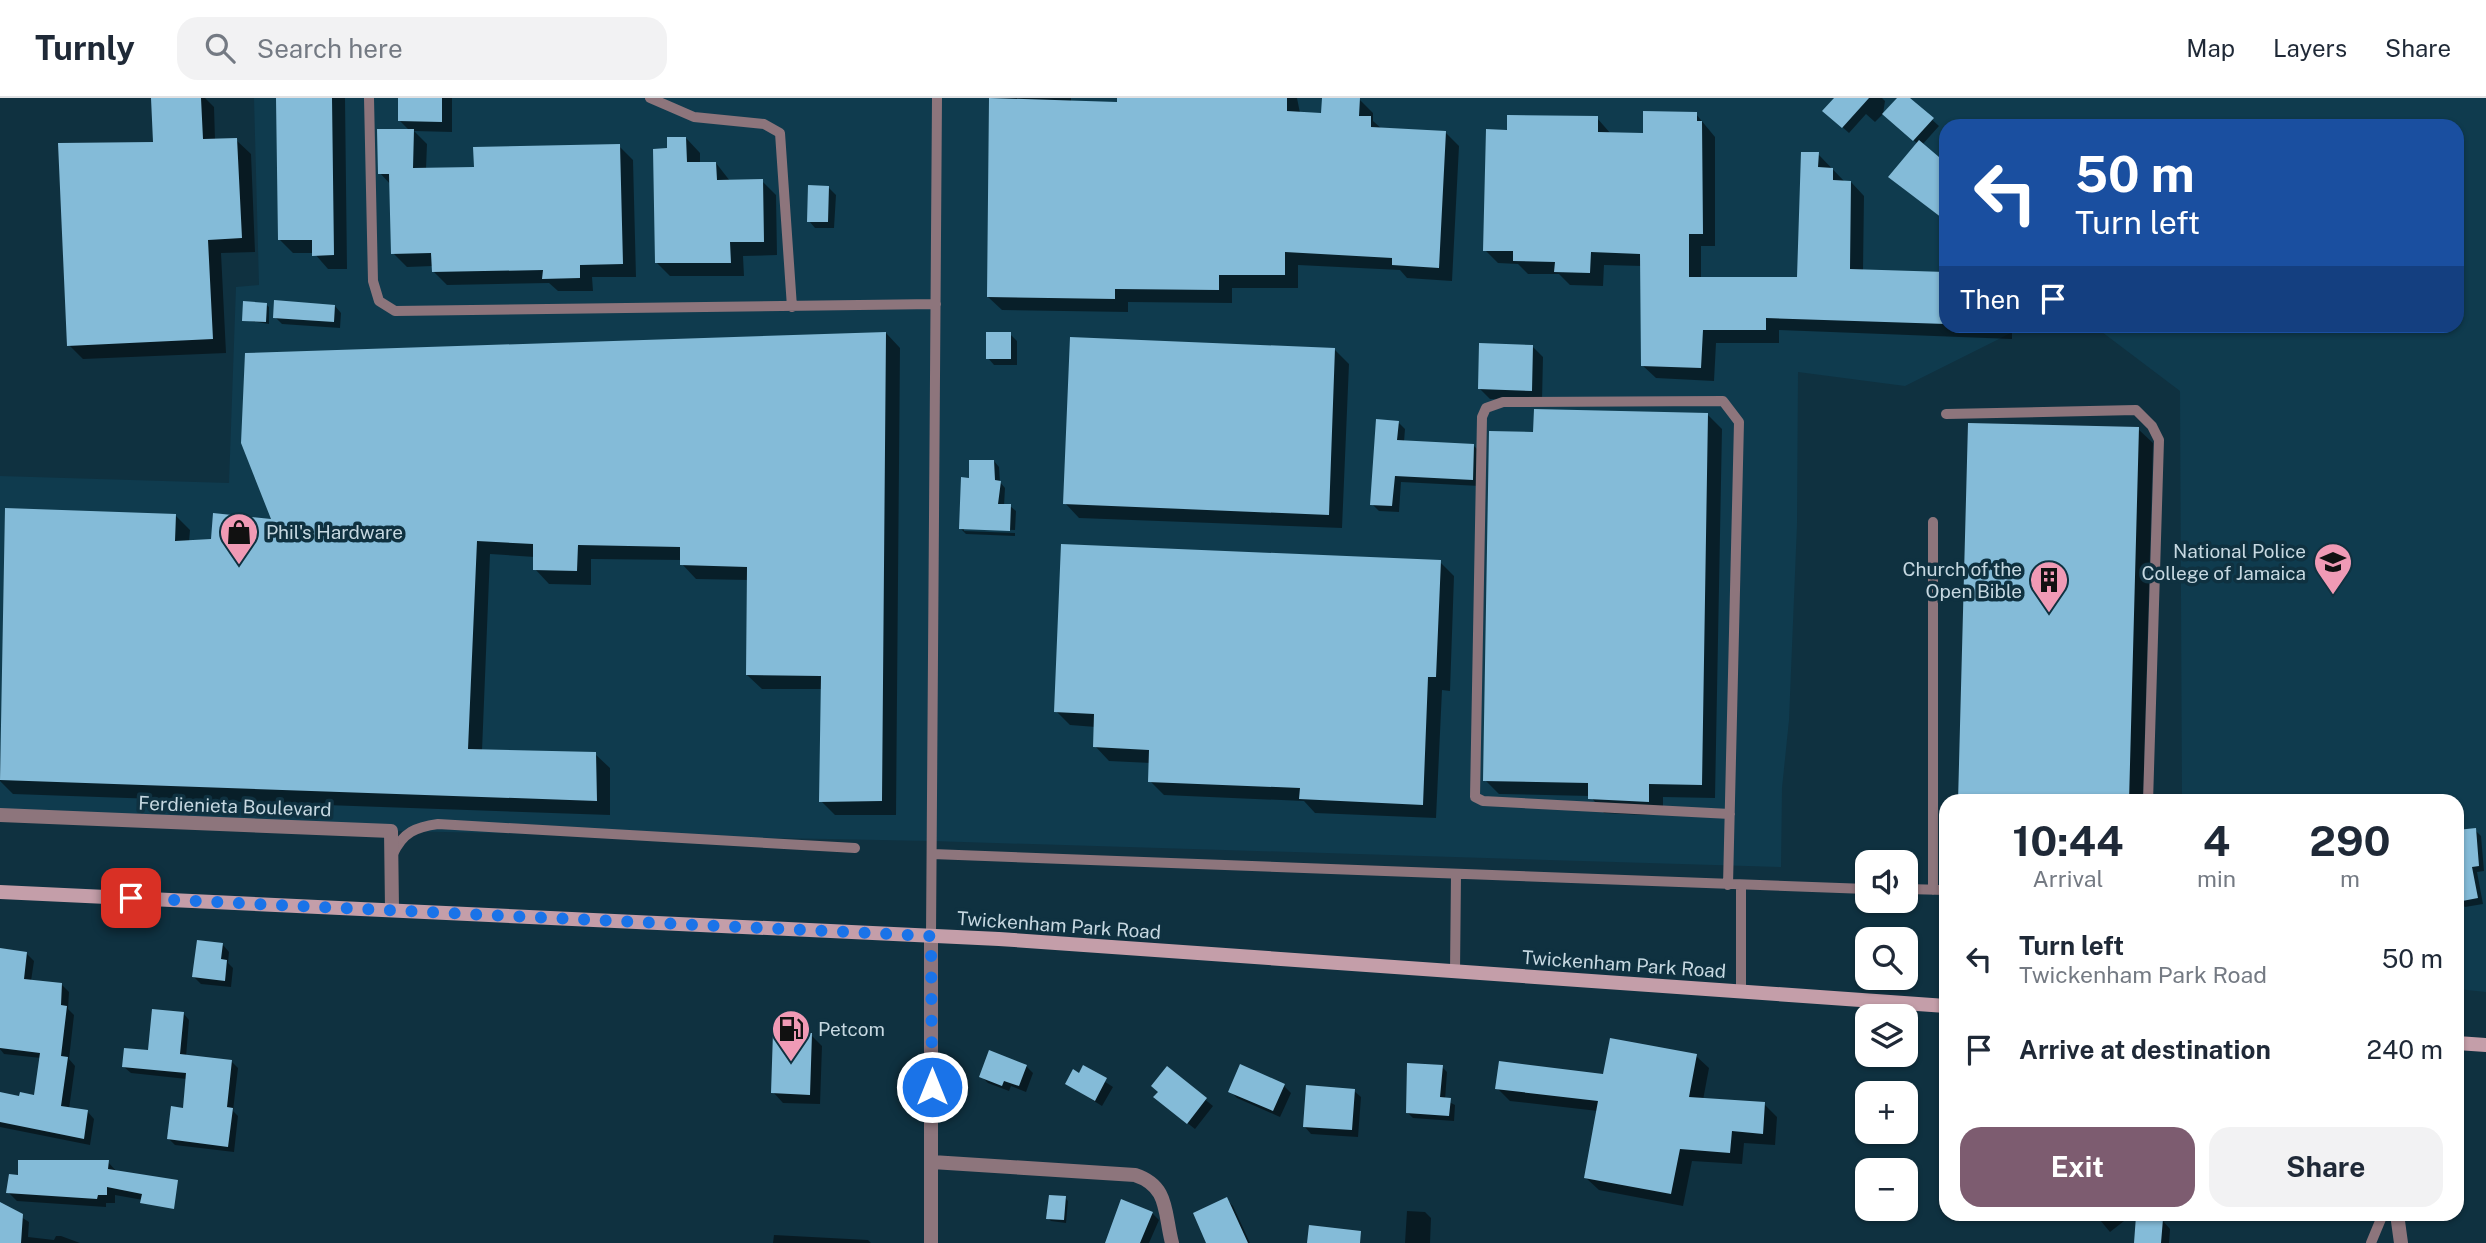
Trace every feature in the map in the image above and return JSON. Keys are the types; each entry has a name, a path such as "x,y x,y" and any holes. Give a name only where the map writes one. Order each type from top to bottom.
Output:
{"main road":[{"name":"Twickenham Park Road","path":"0,892 931,936 1939,1006"},
{"path":"2464,1043 2486,1045"}],"street":[{"name":"Ferdienieta Boulevard","path":"0,815 391,831 392,909"},
{"path":"930,1243 931,936"},
{"path":"932,1162 1135,1174 1151,1180 1161,1192 1172,1243"},
{"path":"2398,1221 2401,1243"}],"lane":[{"path":"369,98 373,281 379,301 394,311 936,304"},
{"path":"650,98 694,117 765,124 780,133 792,307"},
{"path":"931,936 937,98"},
{"path":"1728,885 1730,814 1739,422 1732,409 1723,401 1503,402 1486,408 1482,417 1475,797 1483,801 1730,814"},
{"path":"1946,414 2136,410 2152,426 2159,440 2148,794"},
{"path":"1933,522 1933,890"},
{"path":"391,858 399,842 415,827 438,824 855,848"},
{"path":"932,854 1855,889"},
{"path":"1455,971 1456,874"},
{"path":"1741,886 1741,992"},
{"path":"1918,889 1939,890"},
{"path":"2371,1243 2380,1221"}],"shaded area":[{"path":"254,98 2486,98 2486,992 2464,990 2464,794 2182,794 2180,391 2103,333 2464,333 2464,119 1939,119 1939,333 2011,333 1905,386 1798,372 1797,524 1789,720 1782,788 1781,867 932,841 391,831 0,815 0,476 229,483 236,287 259,285"}],"building":[{"path":"151,98 201,98 203,139 237,138 242,238 208,240 213,339 67,346 58,143 153,142"},
{"path":"276,98 332,98 334,255 312,256 312,240 278,240"},
{"path":"398,98 442,98 442,122 398,121"},
{"path":"989,98 1117,102 1117,98 1287,98 1287,111 1321,113 1322,98 1360,98 1359,116 1371,116 1371,127 1446,131 1439,268 1392,265 1392,258 1285,252 1285,275 1219,275 1219,290 1115,289 1115,299 987,297"},
{"path":"1834,98 1869,98 1842,128 1822,111"},
{"path":"1897,98 1910,98 1934,118 1913,141 1882,114"},
{"path":"1643,111 1697,112 1697,121 1702,121 1703,234 1689,234 1689,277 1797,277 1801,152 1819,152 1818,167 1833,168 1833,180 1851,181 1850,269 1939,272 1939,324 1766,318 1766,330 1703,330 1701,368 1641,366 1640,254 1591,252 1590,273 1554,272 1555,262 1513,261 1513,251 1483,251 1486,129 1507,130 1507,115 1598,116 1598,132 1643,133"},
{"path":"377,129 414,129 413,168 474,167 473,147 620,144 623,264 580,265 580,278 542,279 543,270 432,272 431,253 391,254 389,174 378,174"},
{"path":"667,137 686,137 687,162 716,162 717,180 763,179 764,242 730,242 731,263 655,263 653,149 667,148"},
{"path":"1919,140 1939,157 1939,216 1888,177"},
{"path":"808,185 829,186 828,222 807,222"},
{"path":"274,300 335,305 334,322 273,318"},
{"path":"243,301 267,303 266,322 242,321"},
{"name":"Phil's Hardware","path":"886,332 882,801 819,802 821,676 746,675 747,567 680,565 680,547 578,545 577,571 533,570 533,544 477,541 468,749 596,752 597,801 0,780 5,508 176,514 175,541 211,539 213,513 271,519 241,443 245,353"},
{"path":"986,332 1011,332 1011,359 986,359"},
{"path":"1070,337 1335,348 1329,515 1063,504"},
{"path":"1479,343 1533,345 1532,391 1478,389"},
{"path":"1534,409 1708,413 1702,785 1649,784 1649,802 1588,799 1588,783 1483,781 1489,431 1533,432"},
{"path":"1376,419 1399,421 1397,440 1474,444 1473,480 1395,476 1392,506 1370,505"},
{"name":"Church of the Open Bible","path":"1968,423 2139,427 2129,794 1958,794"},
{"path":"969,460 994,460 995,480 1001,481 998,504 1011,504 1010,531 959,529 961,477 969,478"},
{"path":"1061,544 1441,560 1436,677 1428,677 1423,805 1299,799 1300,788 1148,782 1149,750 1093,747 1094,714 1054,712"},
{"path":"2476,828 2479,866 2472,867 2478,898 2464,901 2464,829"},
{"path":"197,940 223,943 221,959 227,960 225,981 192,977"},
{"path":"0,948 27,952 24,979 62,983 61,1005 67,1006 61,1056 68,1057 61,1106 88,1110 84,1139 0,1122 0,1092 19,1096 20,1092 34,1095 40,1053 0,1048"},
{"path":"152,1009 184,1012 180,1054 232,1060 227,1107 233,1108 228,1147 167,1139 171,1106 183,1108 186,1073 122,1067 124,1048 148,1050"},
{"name":"Petcom","path":"773,1032 812,1033 810,1095 771,1093"},
{"path":"1610,1038 1697,1054 1689,1097 1765,1102 1763,1134 1732,1131 1730,1153 1680,1149 1671,1194 1584,1178 1598,1101 1495,1089 1499,1061 1603,1074"},
{"path":"989,1050 1027,1065 1019,1086 1004,1081 1002,1086 979,1077"},
{"path":"1407,1063 1443,1065 1440,1097 1451,1098 1449,1116 1406,1113"},
{"path":"1240,1064 1285,1084 1273,1111 1228,1092"},
{"path":"1083,1065 1107,1078 1095,1101 1065,1084 1073,1069 1079,1073"},
{"path":"1167,1066 1207,1098 1187,1124 1153,1097 1158,1092 1151,1086"},
{"path":"1306,1085 1355,1089 1352,1130 1303,1127"},
{"path":"18,1160 109,1160 108,1169 178,1180 174,1209 140,1203 142,1194 107,1187 107,1195 98,1195 97,1199 6,1193 9,1174 18,1175"},
{"path":"1049,1195 1066,1196 1064,1220 1046,1219"},
{"path":"1227,1197 1248,1243 1206,1243 1193,1213"},
{"path":"1121,1199 1153,1212 1140,1243 1105,1243"},
{"path":"0,1202 23,1214 21,1243 0,1243"},
{"path":"2136,1221 2163,1221 2161,1243 2134,1243"},
{"path":"1309,1225 1361,1231 1360,1243 1307,1243"}],"place":[{"name":"Phil's Hardware","path":"239,566"},
{"name":"National Police College of Jamaica","path":"2333,596"},
{"name":"Church of the Open Bible","path":"2049,614"},
{"name":"Petcom","path":"791,1063"}],"route":[{"path":"131,898 931,936 932,1087"}]}
